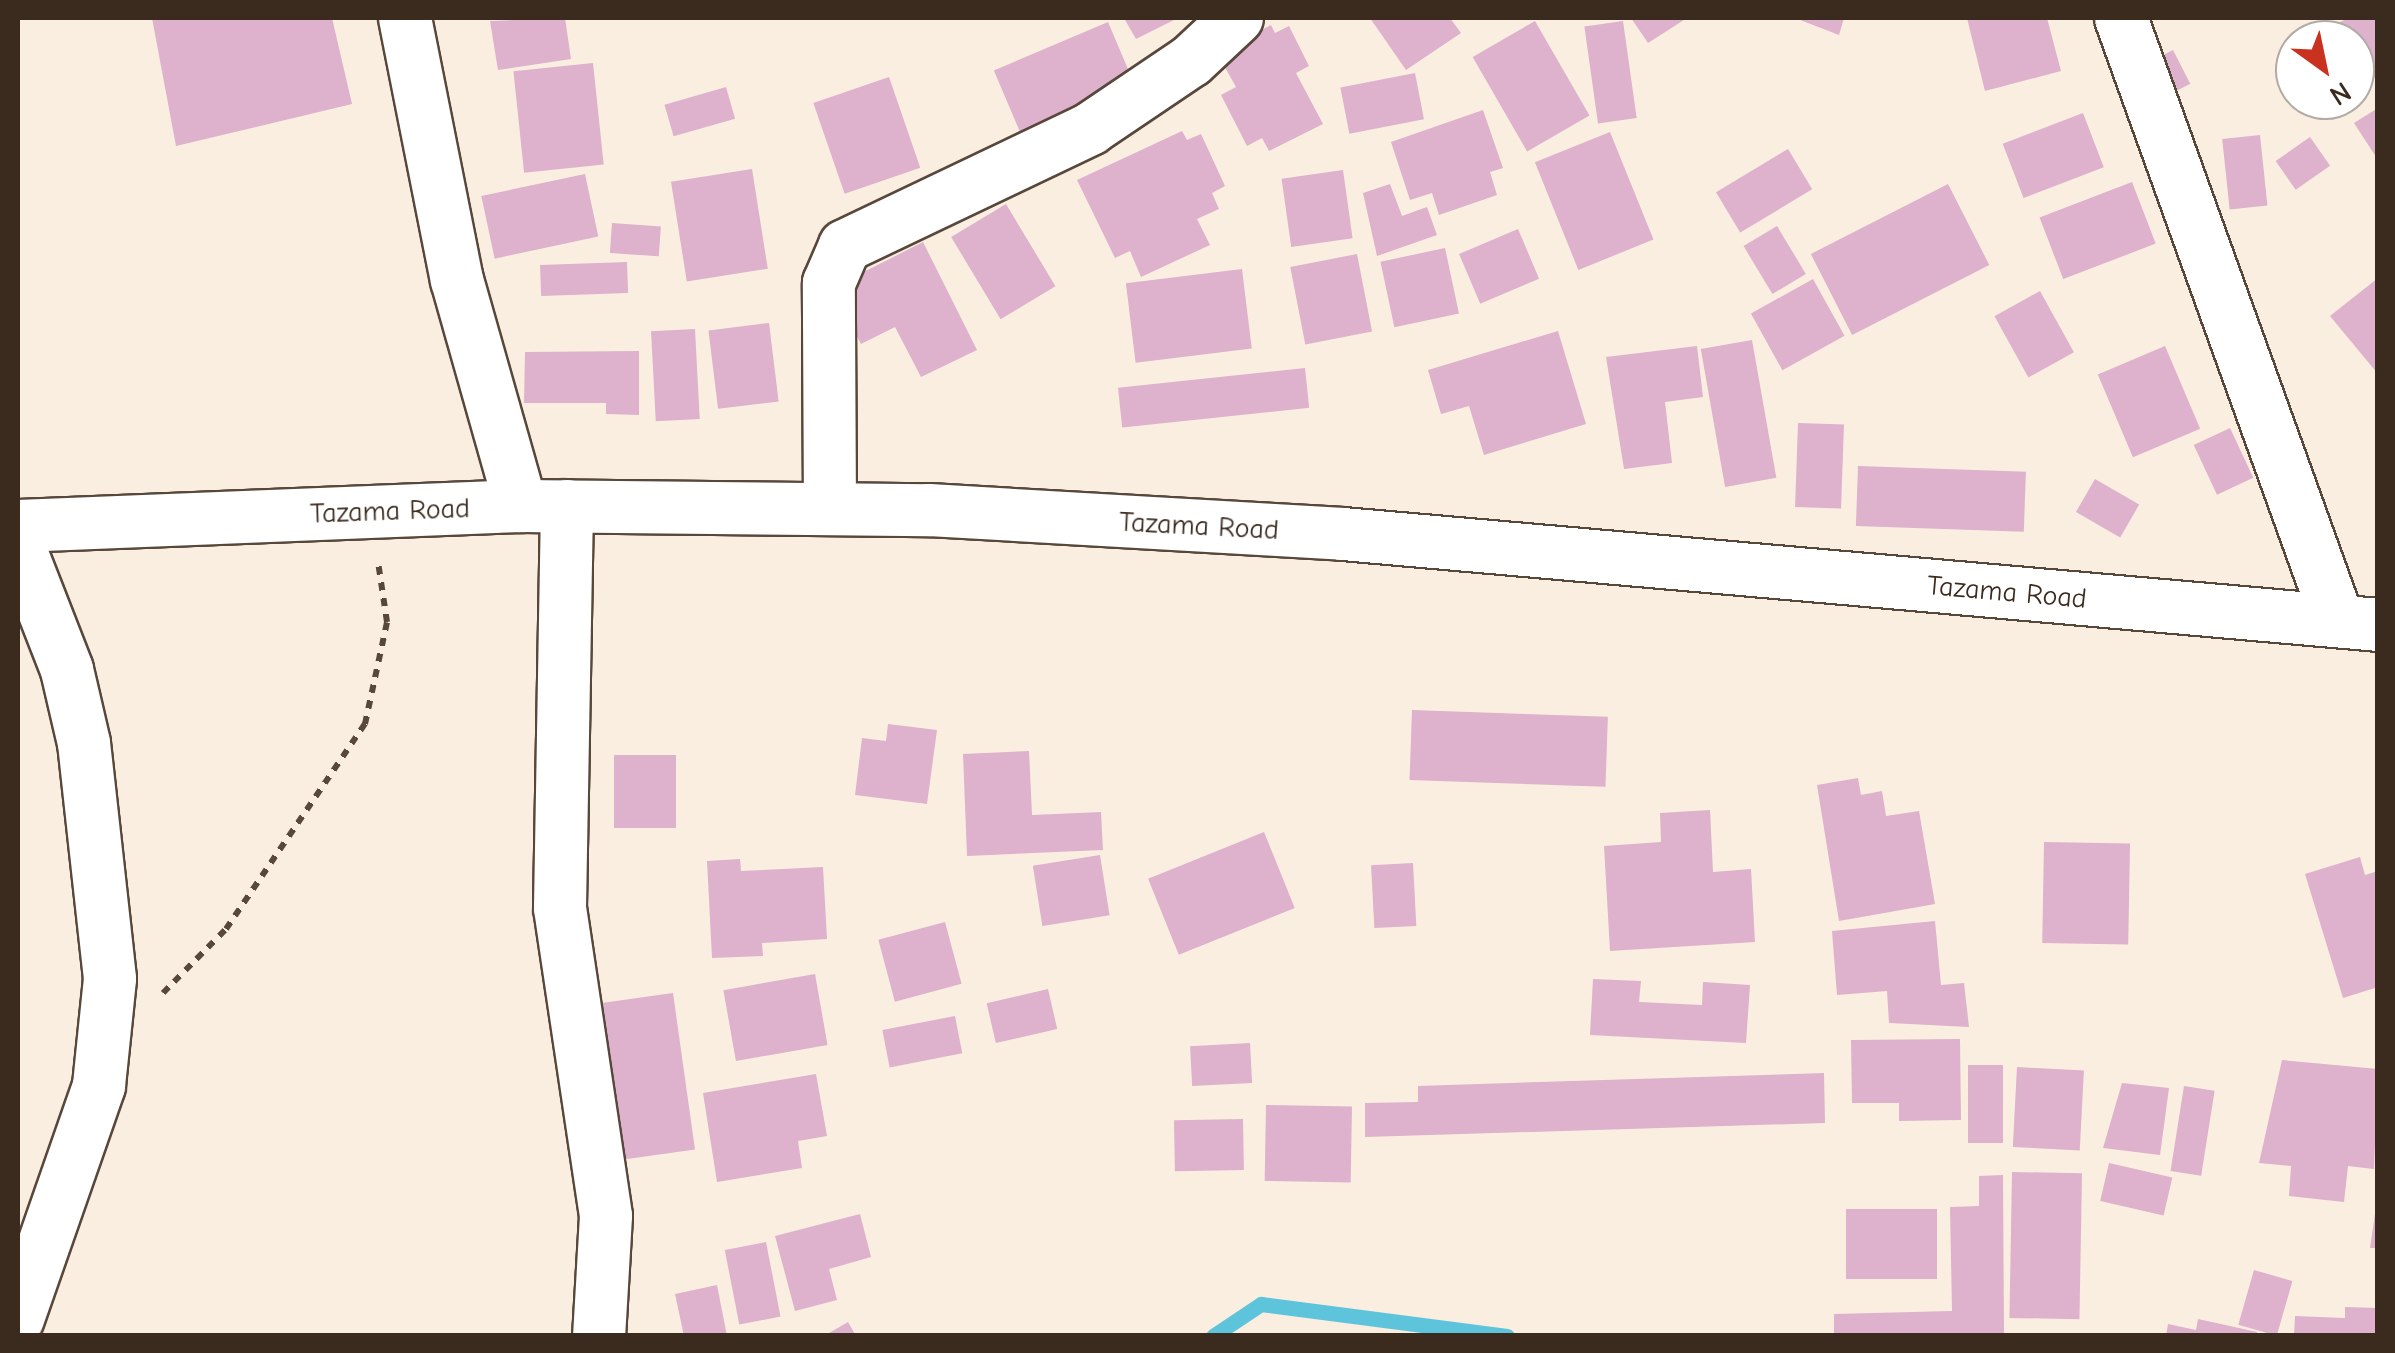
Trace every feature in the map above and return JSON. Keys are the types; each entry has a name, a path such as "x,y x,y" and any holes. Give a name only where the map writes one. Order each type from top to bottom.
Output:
{"street":[{"path":"405,18 457,280 544,506 560,908 606,1216 599,1336"},
{"path":"830,510 829,283 844,246 1090,129 1191,62 1236,18"},
{"path":"2122,18 2356,621"},
{"name":"Tazama Road","path":"18,526 544,506 830,510 1343,534 2356,621"},
{"path":"18,544 68,670 84,743 104,884 105,1053 18,1319"}],"path":[{"path":"105,1053 226,928 365,724 387,622 371,512"}],"building":[{"path":"152,18 332,18 352,104 176,146"},
{"path":"565,18 571,59 498,70 490,21"},
{"path":"1124,18 1178,18 1136,39"},
{"path":"1370,18 1450,18 1461,33 1406,70"},
{"path":"1631,18 1687,18 1648,43"},
{"path":"1795,18 1844,18 1839,35"},
{"path":"1967,18 2047,18 2061,71 1985,91"},
{"path":"2378,18 2378,76 2375,78 2375,20 2344,20"},
{"path":"1535,21 1590,115 1527,151 1473,57"},
{"path":"1623,21 1637,118 1598,123 1584,26"},
{"path":"1108,22 1138,92 1024,140 994,70"},
{"path":"1271,25 1275,33 1289,26 1309,66 1296,73 1323,124 1269,151 1262,138 1247,146 1221,95 1236,87 1217,53"},
{"path":"2173,50 2190,84 2172,93 2155,59"},
{"path":"593,63 604,164 524,173 513,71"},
{"path":"1415,73 1424,119 1349,134 1340,88"},
{"path":"889,77 920,168 845,194 813,103"},
{"path":"726,87 735,119 674,136 664,105"},
{"path":"2378,108 2378,160 2354,123 2375,120"},
{"path":"1483,110 1503,168 1490,172 1497,195 1439,215 1432,193 1410,200 1391,142"},
{"path":"2083,113 2104,167 2023,198 2003,144"},
{"path":"1182,131 1187,140 1201,134 1225,186 1212,193 1219,209 1197,219 1210,245 1141,277 1130,251 1115,258 1077,180"},
{"path":"1610,132 1653,240 1578,270 1535,162"},
{"path":"2260,135 2267,206 2230,210 2222,139"},
{"path":"2310,137 2330,166 2296,190 2276,161"},
{"path":"1788,149 1812,189 1740,233 1716,192"},
{"path":"752,169 768,269 687,282 671,182"},
{"path":"1343,170 1353,238 1291,247 1282,179"},
{"path":"585,174 598,237 495,259 481,196"},
{"path":"2132,182 2156,244 2063,279 2040,217"},
{"path":"1390,184 1402,216 1427,207 1437,235 1377,256 1363,193"},
{"path":"1948,184 1989,265 1852,335 1811,254"},
{"path":"1006,204 1055,286 1001,319 951,237"},
{"path":"612,223 661,226 659,256 610,253"},
{"path":"1777,226 1806,274 1772,294 1744,246"},
{"path":"1518,229 1539,279 1480,304 1459,254"},
{"path":"923,242 977,350 921,377 895,327 861,344 832,288"},
{"path":"1445,248 1459,314 1394,327 1380,262"},
{"path":"1357,254 1372,332 1305,345 1290,267"},
{"path":"627,262 628,293 541,296 540,265"},
{"path":"1242,269 1252,348 1136,363 1126,283"},
{"path":"2378,278 2378,374 2330,316"},
{"path":"1813,279 1845,336 1782,370 1751,313"},
{"path":"2040,291 2074,352 2028,377 1995,316"},
{"path":"769,323 779,401 718,409 708,330"},
{"path":"695,329 700,419 656,421 651,331"},
{"path":"1558,331 1586,424 1484,455 1469,406 1441,414 1428,370"},
{"path":"1752,340 1776,478 1725,487 1701,349"},
{"path":"1697,346 1703,397 1665,402 1672,463 1624,469 1606,357"},
{"path":"2165,346 2200,429 2133,457 2098,375"},
{"path":"639,351 639,415 606,414 606,403 524,403 525,352"},
{"path":"1305,368 1309,408 1122,427 1118,388"},
{"path":"1798,423 1844,425 1841,509 1795,507"},
{"path":"2230,428 2253,478 2217,495 2194,445"},
{"path":"1858,466 2026,472 2024,532 1856,526"},
{"path":"2095,479 2139,505 2120,537 2076,512"},
{"path":"1412,710 1608,717 1605,787 1410,780"},
{"path":"888,724 937,730 927,804 855,795 862,738 886,741"},
{"path":"1029,751 1032,815 1101,812 1103,850 967,856 963,754"},
{"path":"614,755 676,755 676,828 614,828"},
{"path":"1858,778 1861,795 1882,791 1886,816 1919,811 1935,904 1839,921 1817,785"},
{"path":"1710,810 1713,872 1751,869 1755,942 1610,951 1604,846 1661,842 1660,813"},
{"path":"1264,832 1295,908 1179,955 1148,879"},
{"path":"2044,842 2130,844 2128,944 2042,943"},
{"path":"1100,855 1110,915 1042,926 1033,866"},
{"path":"2360,857 2365,875 2378,871 2378,987 2343,998 2305,874"},
{"path":"740,859 741,871 823,867 827,939 762,943 763,956 712,958 707,861"},
{"path":"1413,863 1416,926 1374,928 1371,865"},
{"path":"1935,921 1941,985 1964,983 1969,1027 1889,1023 1887,991 1837,995 1832,931"},
{"path":"945,922 962,984 895,1002 878,940"},
{"path":"815,974 828,1045 736,1061 723,990"},
{"path":"1593,979 1641,981 1639,1002 1702,1005 1703,982 1750,985 1746,1043 1590,1035"},
{"path":"1048,989 1057,1029 996,1043 987,1003"},
{"path":"673,993 695,1149 615,1161 593,1004"},
{"path":"955,1016 962,1053 890,1067 882,1030"},
{"path":"1960,1039 1961,1120 1899,1121 1899,1103 1852,1103 1851,1040"},
{"path":"1250,1043 1252,1083 1192,1086 1190,1046"},
{"path":"2282,1060 2378,1069 2374,1169 2348,1166 2344,1202 2289,1196 2291,1166 2259,1163"},
{"path":"1968,1065 2003,1065 2003,1143 1968,1143"},
{"path":"2017,1067 2084,1071 2080,1150 2013,1147"},
{"path":"1824,1073 1825,1123 1365,1137 1365,1103 1418,1102 1418,1086"},
{"path":"816,1074 827,1136 798,1141 802,1168 717,1182 703,1093"},
{"path":"2122,1083 2169,1088 2160,1155 2103,1148"},
{"path":"2184,1086 2215,1091 2201,1176 2171,1171"},
{"path":"1266,1105 1352,1107 1351,1182 1265,1181"},
{"path":"1243,1119 1244,1170 1175,1171 1174,1120"},
{"path":"2109,1163 2172,1178 2164,1216 2100,1201"},
{"path":"2012,1172 2082,1173 2079,1319 2009,1318"},
{"path":"2003,1175 2004,1336 1834,1336 1834,1314 1952,1311 1950,1207 1979,1206 1979,1176"},
{"path":"2378,1193 2378,1248 2370,1248"},
{"path":"1846,1209 1937,1209 1937,1279 1846,1279"},
{"path":"860,1214 871,1257 829,1269 837,1300 795,1311 775,1236"},
{"path":"766,1242 781,1317 739,1325 725,1250"},
{"path":"2254,1270 2292,1281 2277,1336 2238,1325"},
{"path":"717,1285 727,1336 684,1336 675,1294"},
{"path":"2345,1307 2378,1308 2378,1336 2294,1336 2295,1316 2345,1318"},
{"path":"2198,1319 2257,1332 2257,1336 2166,1336 2168,1324 2196,1330"},
{"path":"848,1322 856,1336 824,1336"}],"waterway":[{"path":"1213,1336 1261,1304 1507,1336"}]}
